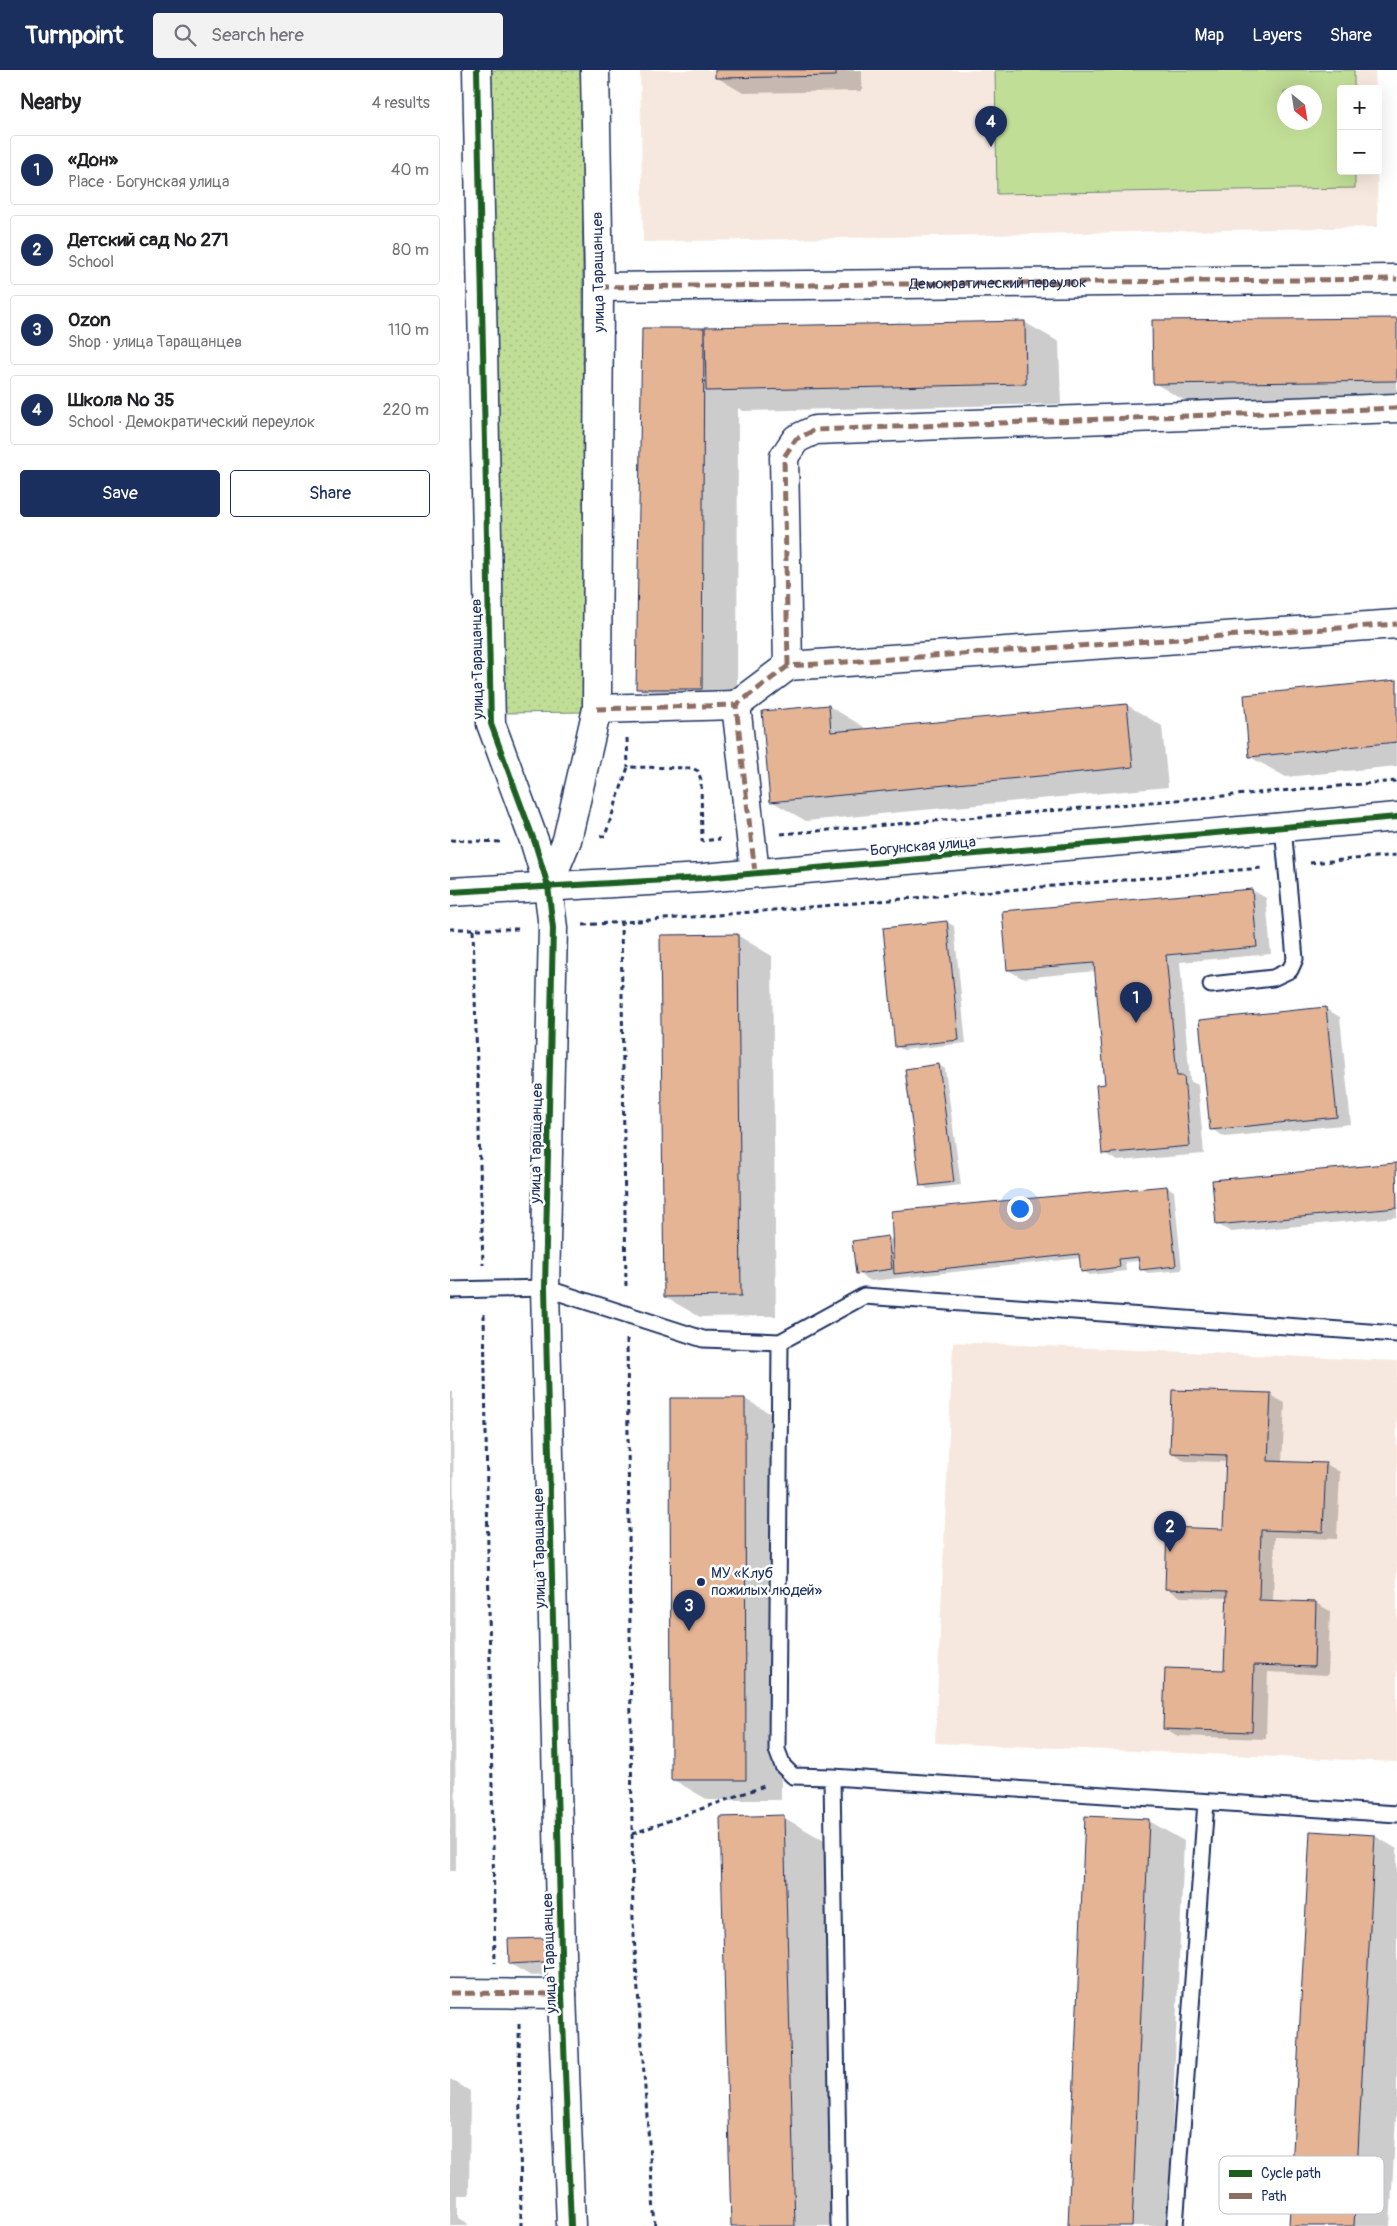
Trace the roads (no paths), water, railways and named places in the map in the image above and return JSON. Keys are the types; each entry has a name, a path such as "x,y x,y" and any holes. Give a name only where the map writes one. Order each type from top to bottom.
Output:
{"street":[{"name":"улица Таращанцев","path":"477,70 491,724 535,844 548,886 553,928 545,1288 562,1994 571,2226"},
{"name":"улица Таращанцев","path":"548,886 566,840 598,709 598,287 595,70"},
{"name":"Демократический переулок","path":"598,287 1397,279"},
{"path":"788,666 784,458 796,439 815,430 1397,408"},
{"path":"598,709 736,705 788,666 1397,624"},
{"path":"736,705 755,873"},
{"name":"Богунская улица","path":"450,892 755,873 1397,817"},
{"path":"450,1993 562,1994"}],"lane":[{"path":"1211,985 1273,978 1290,970 1295,959 1283,827"},
{"path":"450,1290 545,1288 703,1339 780,1342 864,1296 1397,1334"},
{"path":"780,1342 777,1750 783,1766 793,1776 832,1776 1397,1814"},
{"path":"832,1776 839,2226"},
{"path":"1175,2226 1206,1802"}],"place":[{"name":"Школа № 35","path":"991,147"},
{"name":"«Дон»","path":"1136,1023"},
{"name":"Детский сад № 271","path":"1170,1552"},
{"name":"МУ «Клуб пожилых людей»","path":"701,1582"},
{"name":"Ozon","path":"689,1631"}]}
